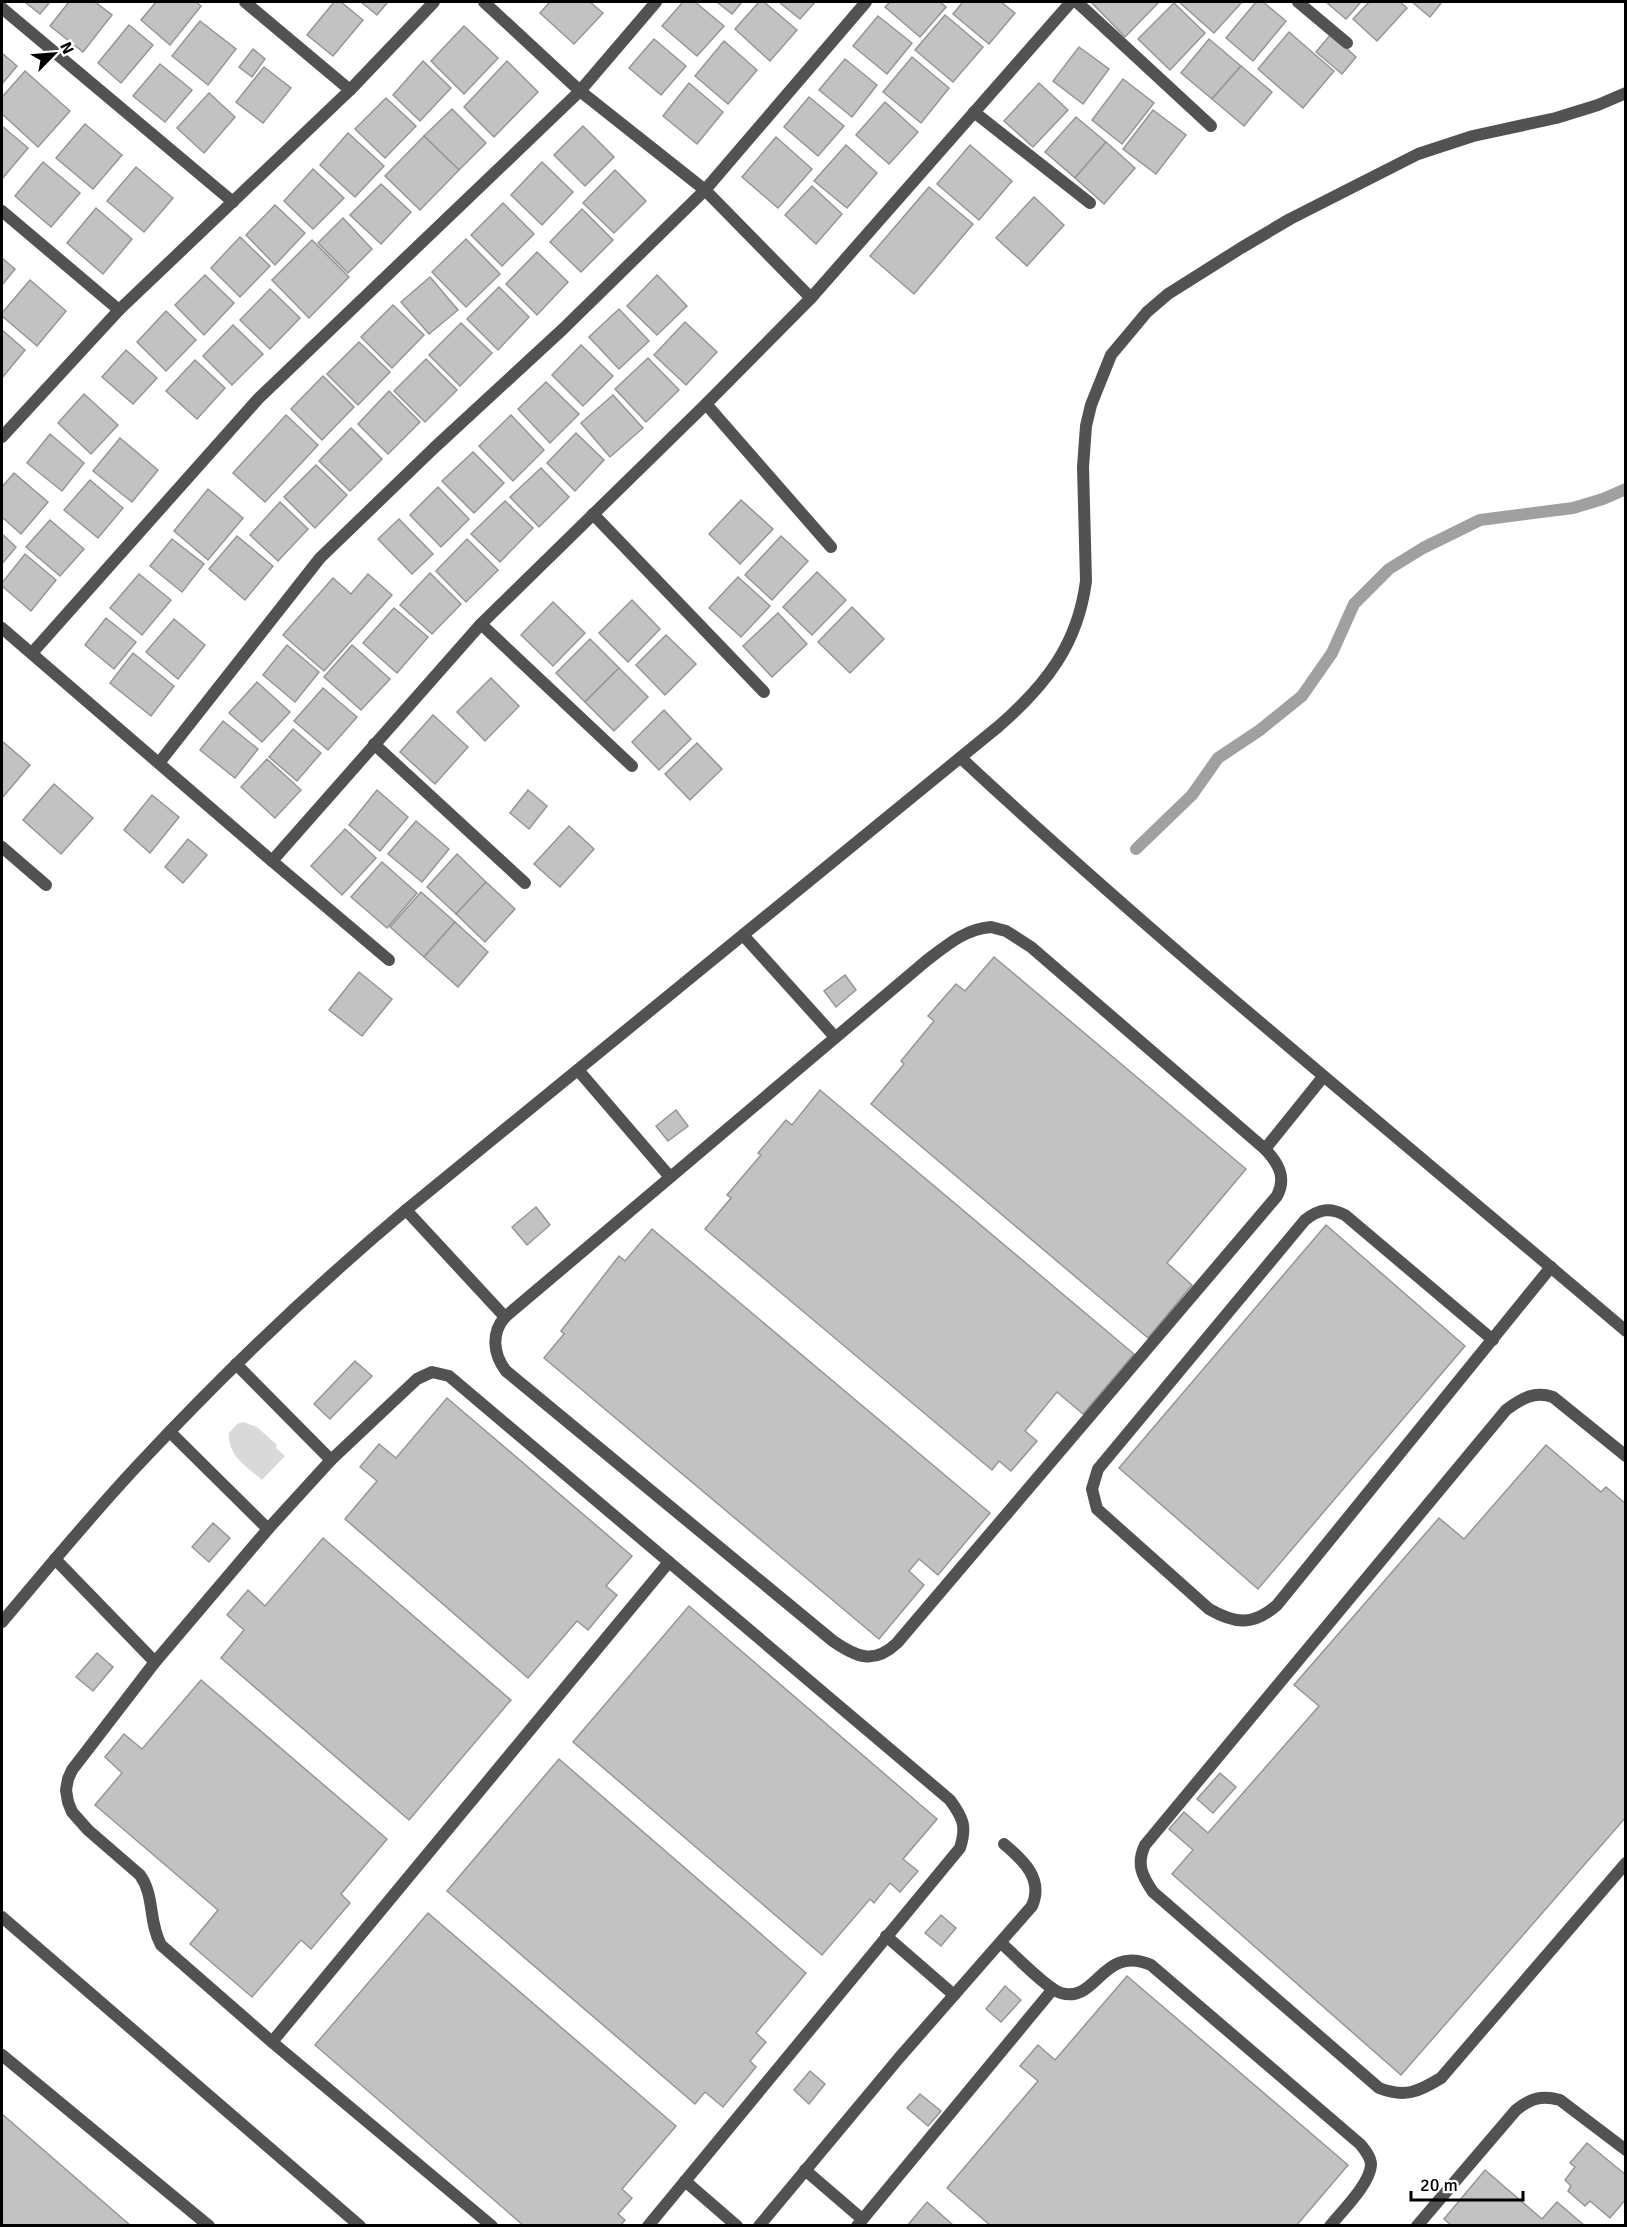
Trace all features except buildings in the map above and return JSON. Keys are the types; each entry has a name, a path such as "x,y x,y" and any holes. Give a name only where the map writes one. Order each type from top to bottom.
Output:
{"street":[{"path":"245,2 350,90"},
{"path":"2,437 6,424 119,310 350,90 434,2"},
{"path":"484,2 580,91 705,190 811,298"},
{"path":"32,653 258,399 580,91 656,2"},
{"path":"159,763 320,558 434,448 563,329 705,190 866,2"},
{"path":"272,861 481,624 811,298 1071,2"},
{"path":"1077,2 1211,126"},
{"path":"1298,2 1347,43"},
{"path":"2,8 233,202"},
{"path":"2,1622 110,1496 170,1432 236,1364 320,1284 406,1210 961,758 1027,700 1055,666 1078,620 1086,581 1083,467 1086,426 1098,383 1112,355 1147,312 1168,294 1249,243 1418,154 1473,136 1556,118 1598,105 1626,93"},
{"path":"974,112 1090,203"},
{"path":"2,212 119,310"},
{"path":"706,404 831,547"},
{"path":"593,514 764,692"},
{"path":"481,624 632,766"},
{"path":"2,628 389,960"},
{"path":"374,744 525,883"},
{"path":"961,758 1034,826 1323,1077 1626,1331"},
{"path":"2,847 46,885"},
{"path":"991,927 1006,931 1031,947 1264,1149 1278,1164 1281,1173 1277,1196 897,1643 879,1656 860,1656 847,1651 833,1641 506,1371 497,1356 495,1334 498,1325 505,1317 836,1037 954,940 978,928 991,927"},
{"path":"743,934 836,1037"},
{"path":"578,1070 670,1177"},
{"path":"1264,1149 1323,1077"},
{"path":"406,1210 505,1317"},
{"path":"1493,1340 1345,1215 1337,1210 1320,1210 1305,1220 1098,1470 1092,1489 1097,1509 1209,1609 1233,1620 1257,1619 1277,1605 1493,1340 1551,1267"},
{"path":"236,1364 332,1460"},
{"path":"492,2226 272,2042 161,1945 153,1928 149,1895 144,1881 80,1822 68,1802 68,1779 72,1770 156,1662 268,1529 332,1460 417,1379 432,1372 449,1376 950,1800 961,1815 965,1833 960,1848 648,2226"},
{"path":"1626,1456 1553,1397 1541,1393 1530,1395 1506,1410 1152,1836 1140,1856 1140,1868 1153,1892 1379,2088 1395,2094 1411,2093 1441,2078 1626,1863"},
{"path":"170,1432 268,1529"},
{"path":"55,1559 156,1662"},
{"path":"272,2042 669,1562"},
{"path":"759,2226 1032,1906 1036,1893 1035,1881 1028,1868 1004,1844"},
{"path":"2,1917 360,2226"},
{"path":"886,1936 954,1995"},
{"path":"1001,1943 1053,1989 1065,1994 1079,1993 1109,1968 1130,1959 1151,1965 1364,2149 1371,2166 1367,2178 1330,2226"},
{"path":"805,2170 859,2222 1053,1989"},
{"path":"2,2055 209,2226"},
{"path":"1417,2226 1516,2110 1527,2101 1540,2097 1560,2100 1626,2150"},
{"path":"685,2181 737,2226"}],"shaded area":[{"path":"243,1422 257,1427 277,1445 276,1448 285,1456 262,1480 239,1460 231,1448 229,1433 237,1424"}],"waterway":[{"path":"1136,849 1192,795 1218,758 1260,730 1302,696 1332,653 1354,604 1389,569 1423,548 1480,520 1573,508 1626,489"}]}
